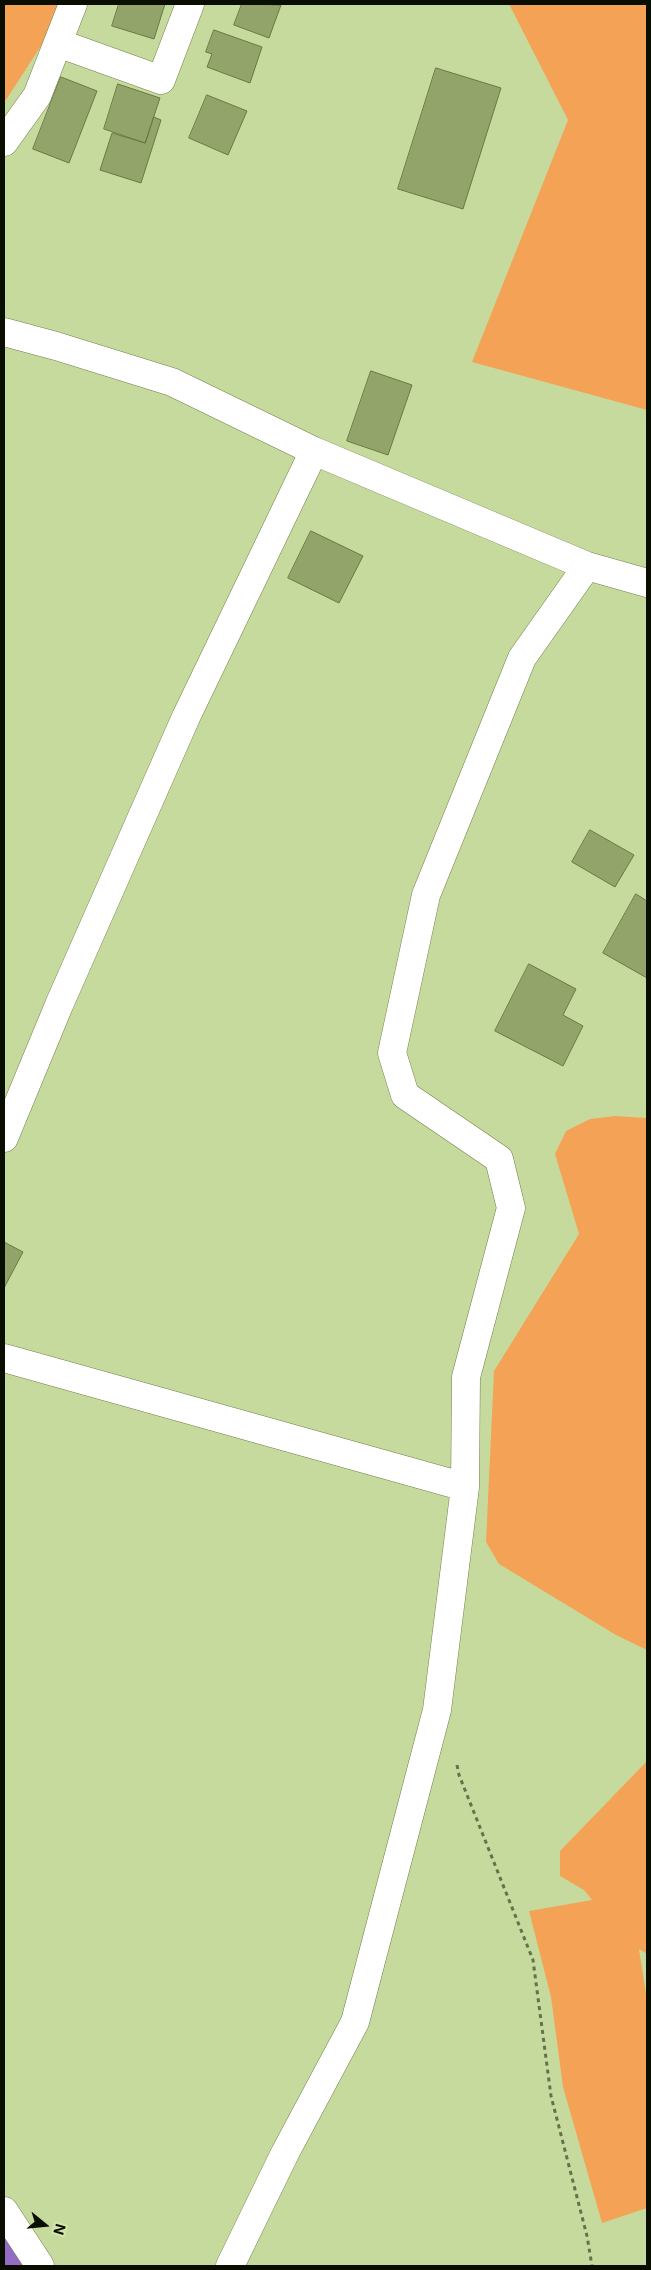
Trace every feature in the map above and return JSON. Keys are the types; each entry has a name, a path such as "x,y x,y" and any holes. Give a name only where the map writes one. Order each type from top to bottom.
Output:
{"street":[{"path":"4,142 38,96 73,4"},
{"path":"58,43 161,80 190,4"},
{"path":"4,332 172,382 314,451 587,566 647,583"},
{"path":"4,1138 58,1005 186,716 314,451"},
{"path":"230,2266 285,2154 355,2022 437,1710 465,1487 466,1377 511,1208 499,1159 405,1095 392,1053 426,895 522,658 587,566"},
{"path":"4,1358 465,1487"},
{"path":"4,2211 40,2266"}],"path":[{"path":"456,1760 459,1775 533,1960 552,2096 587,2236 592,2266"}],"shaded area":[{"path":"4,4 62,4 50,32 6,100 4,99"},
{"path":"509,4 647,4 647,410 472,362 568,120"},
{"path":"615,1116 647,1118 647,1650 616,1635 499,1564 486,1542 494,1371 579,1234 555,1154 566,1131 590,1119"},
{"path":"647,1761 647,1954 639,1949 647,2000 647,2208 602,2223 563,2087 551,1997 529,1911 592,1900 584,1890 560,1876 560,1851"}],"building":[{"path":"119,4 165,4 154,39 112,26"},
{"path":"242,4 281,5 269,38 234,25"},
{"path":"214,30 262,47 250,83 207,67 212,54 206,52"},
{"path":"436,68 501,88 463,209 398,189"},
{"path":"61,77 97,91 69,163 33,149"},
{"path":"118,84 160,98 145,143 104,129"},
{"path":"207,95 247,111 228,155 189,138"},
{"path":"154,117 161,120 141,183 100,170 112,133 145,143"},
{"path":"371,371 412,385 388,455 347,441"},
{"path":"311,531 363,556 339,603 288,578"},
{"path":"590,830 634,855 615,887 572,862"},
{"path":"636,894 647,901 647,978 603,953"},
{"path":"529,964 576,989 563,1015 583,1026 563,1066 495,1031"},
{"path":"4,1242 23,1252 4,1288"}],"waterway":[{"path":"4,2247 19,2266"}]}
